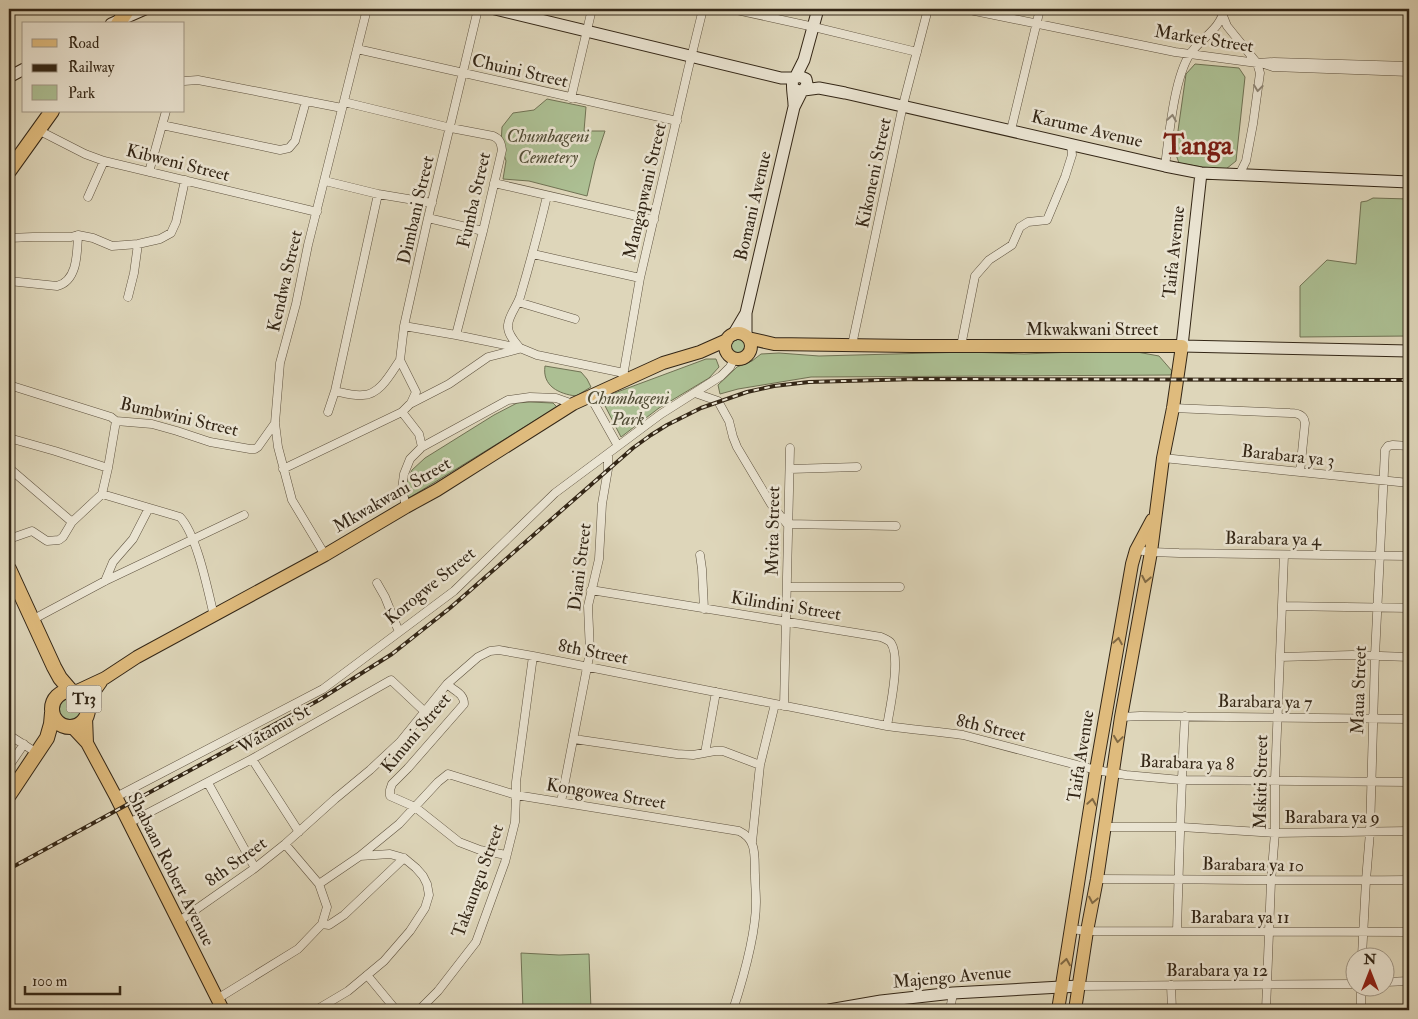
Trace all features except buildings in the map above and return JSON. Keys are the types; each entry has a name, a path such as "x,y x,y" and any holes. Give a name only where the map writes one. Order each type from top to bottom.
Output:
{"highway":[{"path":"9,171 51,112"},
{"name":"T13","path":"9,569 54,667 60,678 85,701 87,712 79,724 55,732 48,738 9,795"},
{"name":"T13","path":"48,738 52,724 55,687 54,667"},
{"name":"T13","path":"70,727 61,725 55,720 52,708 60,694 74,692"}],"main road":[{"path":"120,19 145,9"},
{"path":"495,9 692,55"},
{"path":"799,84 818,9"},
{"name":"Karume Avenue","path":"692,55 799,84 904,105 1201,173 1409,182"},
{"path":"9,77 22,70"},
{"name":"Bomani Avenue","path":"746,312 799,84"},
{"name":"Taifa Avenue","path":"1075,1010 1121,717 1151,552 1163,458 1173,408 1182,346 1201,173"},
{"path":"746,312 747,337 751,343 749,353"},
{"path":"731,357 725,345 746,312"},
{"path":"700,352 738,333 774,344"},
{"path":"700,352 740,359 749,353 774,344"},
{"name":"Mkwakwani Street","path":"774,344 1182,346 1409,351"},
{"name":"Mkwakwani Street","path":"105,678 137,657 325,555 437,490 573,404 623,378 700,352"},
{"name":"Taifa Avenue","path":"1058,1010 1096,770 1132,564 1136,550 1156,513"},
{"path":"1124,612 1139,614"},
{"path":"74,692 105,678"},
{"path":"87,743 87,712 91,696 105,678"},
{"path":"70,727 87,743"},
{"name":"Shabaan Robert Avenue","path":"87,743 220,1004"},
{"name":"Majengo Avenue","path":"830,1010 881,1001 953,993 1079,986"}],"street":[{"name":"Kendwa Street","path":"325,555 292,500 278,447 275,423 280,363 367,9"},
{"name":"Dimbani Street","path":"400,360 404,326 428,218 478,9"},
{"path":"571,98 592,9"},
{"name":"Mangapwani Street","path":"623,378 640,278 704,9"},
{"path":"732,9 814,26 917,52"},
{"name":"Kikoneni Street","path":"852,345 904,105 928,9"},
{"name":"Market Street","path":"965,9 1190,54 1260,63 1274,67 1409,72"},
{"path":"1011,130 1040,9"},
{"path":"1165,166 1180,78 1190,54 1217,25 1223,12"},
{"path":"1223,12 1227,26 1260,63 1245,166 1236,175"},
{"name":"Chuini Street","path":"357,49 677,121"},
{"name":"Market Street","path":"1260,63 1409,66"},
{"name":"Fumba Street","path":"185,81 198,80 306,101 343,105 498,138 502,150 456,335"},
{"path":"162,126 280,150 289,148 295,142 306,101"},
{"path":"149,172 166,112"},
{"name":"Kibweni Street","path":"38,130 85,154 104,160 317,212"},
{"path":"960,346 975,276 989,260 1012,245 1020,228 1028,222 1047,220 1072,155 1071,144"},
{"path":"88,197 104,160"},
{"path":"9,238 71,237 78,235 93,238 112,246 138,244 160,239 171,233 176,222 185,180"},
{"path":"324,181 378,194 432,203"},
{"path":"494,183 654,220"},
{"path":"328,412 335,392 378,194"},
{"path":"520,348 508,329 508,324 518,302 533,254 547,196"},
{"path":"428,218 483,231"},
{"path":"9,281 58,286 67,282 75,263 78,235"},
{"path":"128,297 138,244"},
{"path":"533,254 640,278"},
{"path":"518,302 575,319"},
{"path":"404,326 520,348 537,355 623,378"},
{"path":"411,403 449,384 488,357 520,348"},
{"name":"Korogwe Street","path":"116,797 323,689 454,591 555,493 661,414 721,376 730,367 731,357"},
{"path":"283,469 402,412 414,399 416,392 400,360 377,390 364,396 335,392"},
{"name":"Bumbwini Street","path":"9,386 111,417 116,421 152,424 210,442 250,448 258,446 275,423"},
{"path":"695,393 718,401 729,421 737,447 771,504 787,524 896,526"},
{"path":"590,396 618,446"},
{"path":"406,507 402,489 404,474 410,459 422,447 508,400 530,397 556,398 573,404"},
{"path":"1173,408 1301,415 1305,423 1300,472"},
{"path":"402,412 418,434 422,447"},
{"path":"9,539 32,531 48,541 59,540 72,522 102,494 116,421"},
{"path":"9,438 108,468"},
{"name":"Maua Street","path":"1362,946 1370,832 1372,718 1385,450 1388,446 1392,445 1409,446"},
{"name":"Mvita Street","path":"784,706 790,448"},
{"name":"Diani Street","path":"561,802 588,667 590,652 588,606 599,559 602,504 608,469 608,454"},
{"name":"Barabara ya 3","path":"1163,458 1409,483"},
{"path":"790,469 857,467"},
{"path":"9,468 72,522"},
{"path":"102,494 180,518 184,522 193,540 214,616"},
{"path":"105,581 113,562 133,538 149,508"},
{"path":"32,620 105,581 244,515"},
{"name":"Barabara ya 4","path":"1136,550 1284,555 1409,556"},
{"path":"700,555 704,608"},
{"name":"Mskiti Street","path":"1266,1010 1271,881 1275,832 1277,717 1284,555"},
{"path":"377,583 385,597 399,632"},
{"path":"787,586 900,587"},
{"name":"Kilindini Street","path":"591,590 881,637 890,642 895,653 895,668 887,726"},
{"path":"1282,606 1409,608"},
{"name":"8th Street","path":"178,922 255,868 285,844 394,748 447,684 478,657 499,650 887,726 964,735 1113,773"},
{"name":"Takaungu Street","path":"419,1010 438,992 476,942 506,855 515,822 516,782 533,656"},
{"path":"1280,657 1409,657"},
{"name":"Watamu St","path":"129,823 252,760 391,680 425,712"},
{"name":"Kinuni Street","path":"447,684 451,689 463,696 464,704 392,784 390,796 415,807 459,842 480,850 506,855"},
{"path":"706,753 716,692"},
{"path":"733,1010 742,984 754,925 756,902 753,845 760,764 775,704"},
{"path":"1177,931 1181,780 1185,716"},
{"name":"Barabara ya 7","path":"1121,717 1409,719"},
{"path":"9,735 37,753"},
{"path":"574,739 677,754 693,755 723,751 760,764"},
{"path":"9,766 24,744"},
{"path":"252,760 299,832"},
{"name":"Barabara ya 8","path":"1113,773 1181,780 1409,782"},
{"name":"Kongowea Street","path":"415,807 448,774 516,795 739,831 748,836 753,845"},
{"path":"208,783 255,868"},
{"path":"320,884 360,856 399,824 415,807"},
{"name":"Barabara ya 9","path":"1105,827 1181,827 1275,832 1409,831"},
{"path":"220,1004 298,949 322,924 328,907 320,884 285,844"},
{"path":"316,1010 348,991 384,961 410,931 425,908 429,895 423,876 404,858 390,854 360,856"},
{"path":"322,924 329,925 344,915 404,858"},
{"name":"Barabara ya 10","path":"1097,879 1409,880"},
{"name":"Barabara ya 11","path":"1071,929 1087,931 1409,932"},
{"path":"367,975 396,1010"},
{"path":"1396,982 1409,981"},
{"name":"Barabara ya 12","path":"1079,986 1346,984"},
{"path":"1171,985 1172,1010"},
{"path":"950,1010 953,993"},
{"path":"1361,996 1361,1010"}],"green space":[{"path":"1195,64 1239,68 1245,77 1236,161 1226,169 1179,163 1175,152 1186,74"},
{"name":"Chumbageni Cemetery","path":"547,99 586,107 584,131 605,131 595,161 587,196 529,181 503,179 506,161 501,144 502,127 513,113 534,110"},
{"path":"1373,198 1409,199 1409,336 1300,337 1300,286 1327,260 1356,264 1361,202"},
{"path":"735,338 741,338 746,343 744,352 735,354 730,349 730,343"},
{"path":"1126,350 1159,356 1172,371 1171,375 811,377 738,389 720,394 718,385 737,367 752,361 761,354 779,353 819,356 968,352 1024,354"},
{"name":"Chumbageni Park","path":"706,359 716,359 719,367 709,378 659,408 621,437 601,398"},
{"path":"545,366 581,372 591,387 576,396 558,391 546,379"},
{"path":"517,403 553,403 557,407 409,498 406,493 406,482 412,470 425,458 494,415"},
{"path":"68,697 77,701 81,710 77,719 68,723 59,719 55,710 59,701"},
{"path":"521,953 589,954 591,1010 523,1010"}],"railway":[{"path":"9,869 319,700 392,654 450,608 633,448 667,425 701,408 747,392 774,386 809,382 917,379 1409,380"}],"district":[{"name":"Tanga","path":"1198,145"}]}
